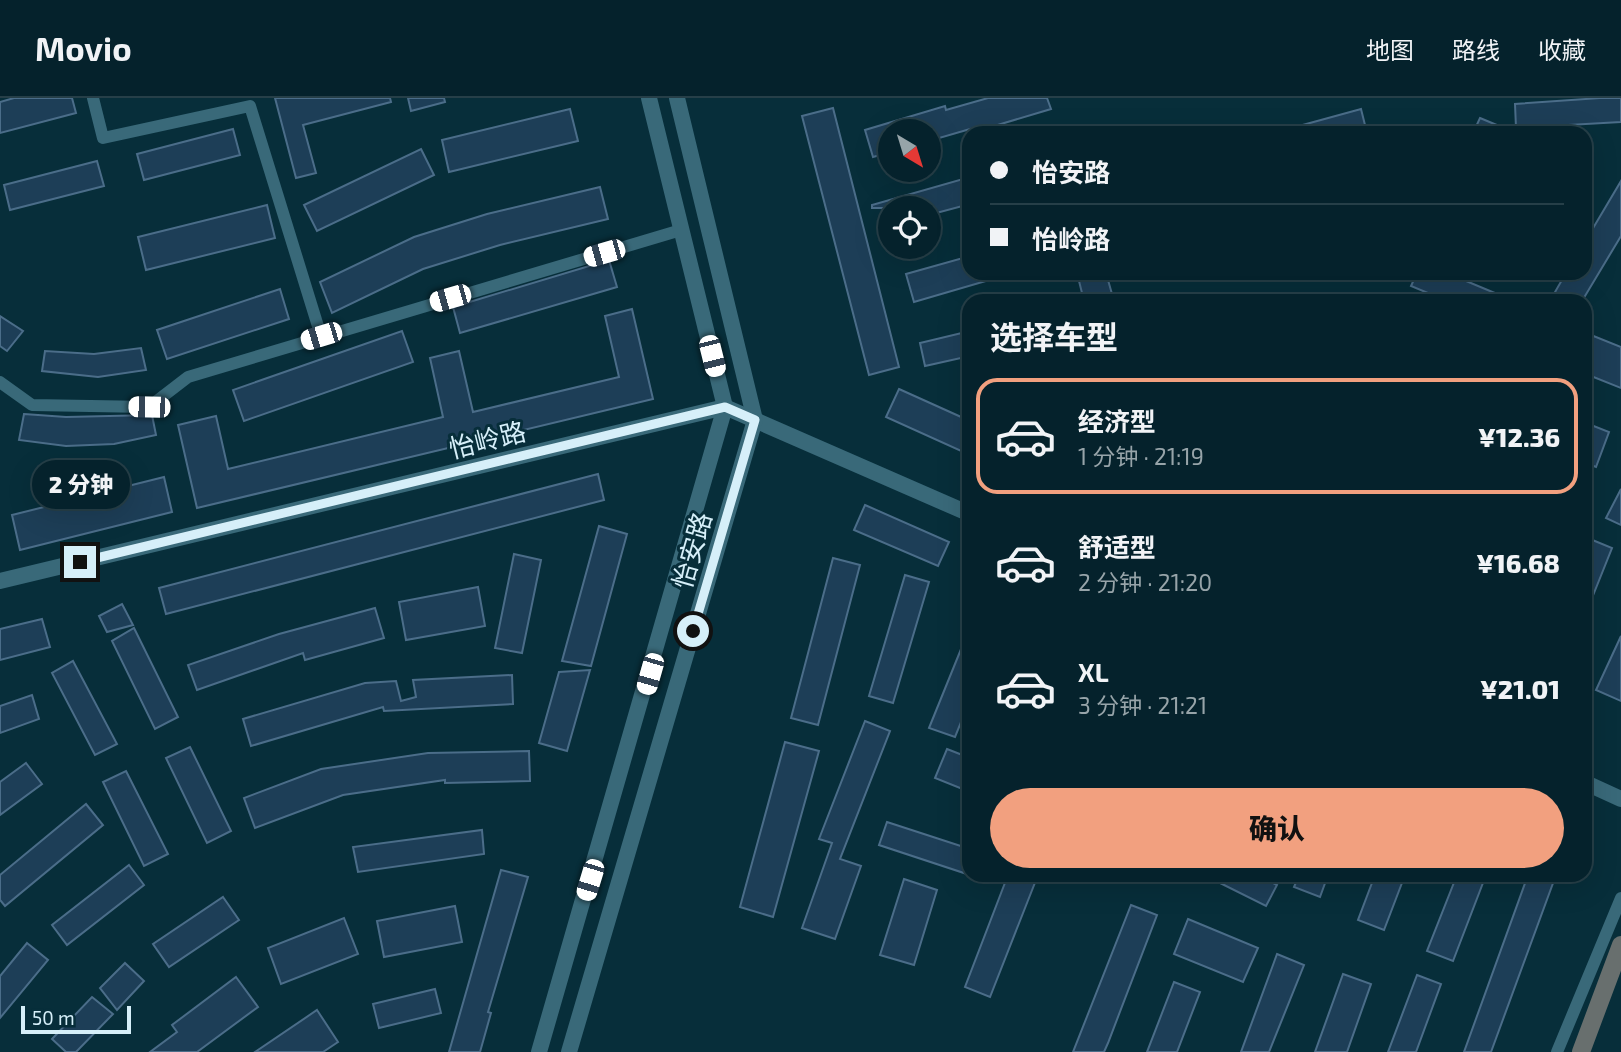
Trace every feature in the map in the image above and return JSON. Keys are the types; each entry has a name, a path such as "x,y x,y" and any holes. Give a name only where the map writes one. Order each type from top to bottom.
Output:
{"main road":[{"path":"1581,1052 1621,945"}],"street":[{"path":"93,98 103,138 250,106 321,336"},
{"path":"649,98 725,407 962,511"},
{"path":"677,98 755,420"},
{"path":"0,382 32,405 149,407 188,377 681,230"},
{"name":"怡安路","path":"539,1052 725,407"},
{"name":"怡岭路","path":"0,581 725,407"},
{"name":"怡安路","path":"569,1052 755,420"},
{"path":"1592,786 1621,799"},
{"path":"1557,1052 1621,898"}],"building":[{"path":"14,98 72,98 76,113 0,133 0,102"},
{"path":"275,98 390,98 391,102 303,125 316,173 296,178"},
{"path":"408,98 444,98 445,102 411,111"},
{"path":"988,98 1047,98 1051,109 994,126 962,126 962,131 942,137 942,119 902,119 945,106 946,110"},
{"path":"1621,98 1621,122 1516,126 1515,104"},
{"path":"833,108 899,367 869,375 802,116"},
{"path":"570,109 578,141 449,172 442,140"},
{"path":"1361,109 1365,126 1299,126"},
{"path":"1480,118 1499,126 1476,126"},
{"path":"878,126 878,156 873,157 865,130"},
{"path":"233,129 240,155 144,180 137,154"},
{"path":"421,149 434,175 317,231 304,205"},
{"path":"97,161 104,186 10,210 4,185"},
{"path":"962,179 962,206 941,212 941,196 904,196"},
{"path":"1621,181 1621,236 1586,294 1559,294 1555,292 1562,280 1592,280 1592,230"},
{"path":"600,187 608,219 500,245 423,269 332,313 320,282 414,237 487,214"},
{"path":"267,205 275,238 146,270 138,237"},
{"path":"962,258 962,280 989,280 914,302 906,274"},
{"path":"609,260 617,287 460,333 453,307"},
{"path":"1079,280 1108,280 1112,294 1082,294"},
{"path":"1414,280 1464,280 1497,294 1430,294 1411,286"},
{"path":"280,289 289,319 167,359 157,330"},
{"path":"632,309 653,399 197,508 178,425 216,416 228,469 443,417 430,358 459,351 473,412 619,377 605,316"},
{"path":"0,316 23,331 7,351 0,346"},
{"path":"402,331 413,362 244,421 233,390"},
{"path":"962,333 962,358 925,366 920,343"},
{"path":"1592,335 1621,347 1621,388 1592,376"},
{"path":"141,348 146,370 98,377 42,371 45,351 94,354"},
{"path":"899,389 962,417 962,451 886,417"},
{"path":"24,414 66,417 152,415 156,435 114,444 66,446 19,440"},
{"path":"1592,425 1609,432 1596,467 1592,465"},
{"path":"598,474 604,500 166,614 159,588"},
{"path":"164,477 172,512 20,550 12,515"},
{"path":"1621,489 1621,525 1606,518"},
{"path":"865,505 949,542 938,566 854,530"},
{"path":"599,526 627,534 591,666 562,661"},
{"path":"1592,540 1612,548 1592,598"},
{"path":"514,554 541,560 522,653 495,648"},
{"path":"833,558 860,565 818,725 791,718"},
{"path":"905,575 929,582 893,703 869,696"},
{"path":"478,587 485,626 406,640 399,602"},
{"path":"122,604 133,625 107,632 99,616"},
{"path":"375,608 384,638 305,660 303,653 197,690 188,665 279,634"},
{"path":"42,619 50,647 0,660 0,629"},
{"path":"134,628 178,717 155,729 112,641"},
{"path":"1621,636 1621,701 1596,690"},
{"path":"962,647 962,720 955,737 929,728"},
{"path":"73,661 117,744 95,755 52,673"},
{"path":"590,670 567,751 539,743 559,672"},
{"path":"512,675 513,704 384,711 383,707 251,746 243,719 365,683 396,681 401,701 416,697 413,680"},
{"path":"32,695 39,719 0,733 0,706"},
{"path":"865,721 890,731 840,859 861,866 835,939 802,928 832,843 819,839"},
{"path":"785,742 819,751 773,917 740,907"},
{"path":"190,747 231,831 207,843 166,758"},
{"path":"947,749 962,755 962,789 935,778"},
{"path":"529,751 530,781 445,783 445,780 343,795 255,828 244,798 321,769 428,753"},
{"path":"26,763 42,784 0,815 0,782"},
{"path":"126,771 168,854 144,866 103,782"},
{"path":"86,804 103,825 5,906 0,900 0,875"},
{"path":"887,822 962,846 962,872 879,845"},
{"path":"482,830 484,854 358,872 353,847"},
{"path":"129,865 144,885 67,945 52,925"},
{"path":"501,870 528,877 488,1012 491,1013 480,1052 449,1052"},
{"path":"904,879 937,890 914,965 880,955"},
{"path":"1005,882 1035,882 990,997 965,987"},
{"path":"1218,882 1271,882 1277,885 1266,906"},
{"path":"1296,882 1325,882 1320,897 1294,887"},
{"path":"1372,882 1402,882 1384,930 1358,920"},
{"path":"1454,882 1483,882 1453,961 1427,951"},
{"path":"1525,882 1553,882 1491,1052 1464,1052"},
{"path":"223,897 239,920 169,967 153,944"},
{"path":"1131,905 1157,915 1108,1043 1104,1052 1073,1052"},
{"path":"455,906 462,942 384,957 377,921"},
{"path":"344,918 358,954 281,984 268,948"},
{"path":"1188,919 1258,948 1243,982 1174,954"},
{"path":"27,943 48,960 0,1018 0,976"},
{"path":"1277,954 1304,965 1269,1052 1241,1052"},
{"path":"125,963 144,981 117,1010 100,988"},
{"path":"1343,974 1371,984 1347,1052 1315,1052"},
{"path":"1417,975 1441,984 1416,1052 1388,1052"},
{"path":"236,977 258,1007 197,1052 150,1052 177,1032 172,1025"},
{"path":"1174,982 1200,992 1177,1052 1147,1052"},
{"path":"435,989 441,1013 379,1028 373,1004"},
{"path":"92,997 113,1014 76,1052 66,1052 52,1039"},
{"path":"317,1010 338,1042 323,1052 255,1052"}],"route":[{"path":"80,562 725,407 755,420 693,631"}]}
